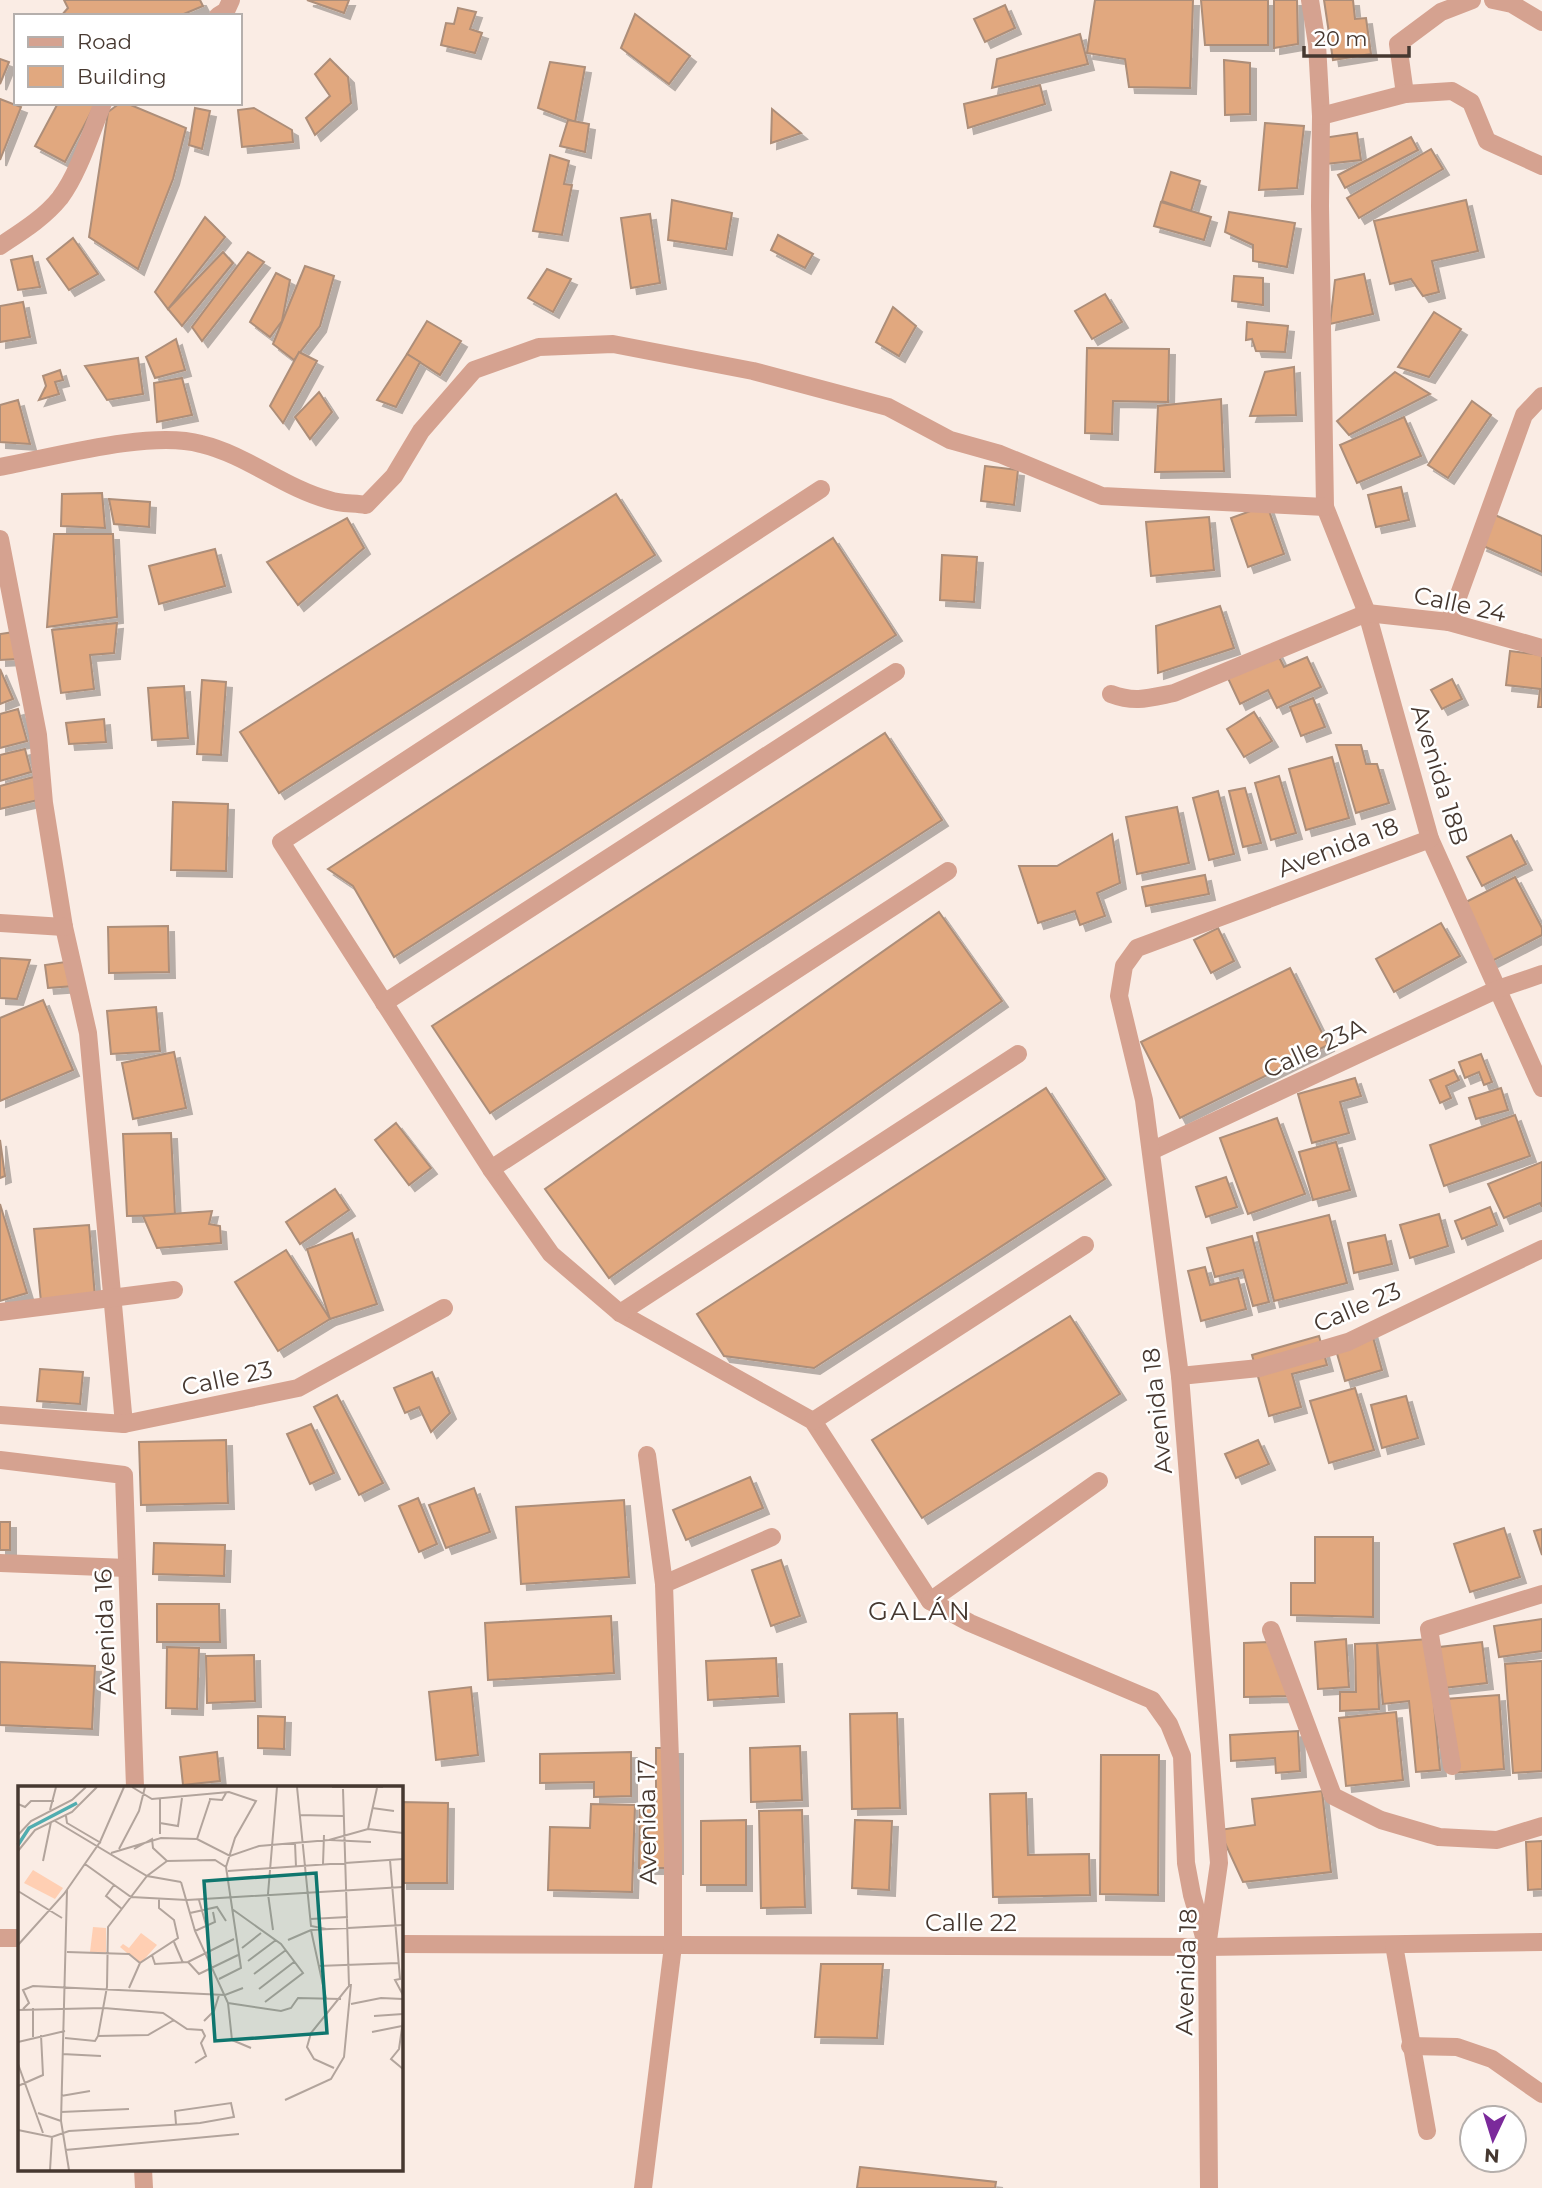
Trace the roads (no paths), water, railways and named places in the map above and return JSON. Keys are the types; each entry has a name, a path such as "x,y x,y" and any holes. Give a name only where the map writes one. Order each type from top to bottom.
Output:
{"street":[{"path":"221,14 226,11 231,0"},
{"path":"0,467 153,439 200,443 330,501 366,505 394,476 421,431 474,370 539,347 612,344 753,371 888,407 950,440 1000,454 1102,496 1325,508 1321,116 1317,44 1310,0"},
{"path":"1405,94 1398,44 1441,12 1472,0"},
{"path":"1493,0 1512,4 1542,22"},
{"path":"1321,116 1405,94 1452,91 1471,103 1487,141 1542,166"},
{"path":"0,246 37,220 61,197 102,105"},
{"path":"1449,622 1524,415 1542,396"},
{"path":"821,489 281,842 491,1169 551,1254 621,1313 813,1422 930,1601 970,1623 1152,1700 1169,1724 1182,1756 1186,1863 1207,1947"},
{"name":"Avenida 18B","path":"1325,508 1367,612 1430,839 1542,1088"},
{"path":"0,539 38,735 44,803 64,927 88,1033 124,1424"},
{"path":"1111,694 1128,700 1144,700 1174,693 1367,612"},
{"name":"Calle 24","path":"1367,612 1449,622 1542,648"},
{"path":"384,1003 896,672"},
{"name":"Avenida 18","path":"1209,2188 1207,1947 1219,1863 1180,1376 1144,1100 1119,996 1124,966 1137,948 1430,839"},
{"path":"491,1169 948,871"},
{"path":"0,923 64,927"},
{"path":"1498,989 1542,974"},
{"name":"Calle 23A","path":"1151,1152 1498,989"},
{"path":"621,1313 1018,1054"},
{"path":"813,1422 1085,1245"},
{"name":"Calle 23","path":"1180,1376 1259,1368 1349,1342 1542,1249"},
{"path":"0,1312 174,1290"},
{"name":"Calle 23","path":"0,1415 124,1424 298,1388 444,1308"},
{"name":"Avenida 17","path":"643,2188 673,1947 673,1847 664,1584 647,1455"},
{"name":"Avenida 16","path":"0,1460 124,1475 135,1786"},
{"path":"930,1601 1099,1481"},
{"path":"664,1584 772,1537"},
{"path":"0,1563 127,1568"},
{"path":"1452,1766 1429,1629 1542,1594"},
{"path":"1271,1630 1333,1796 1381,1820 1439,1837 1497,1840 1542,1826"},
{"path":"0,1938 18,1938"},
{"name":"Calle 22","path":"402,1944 1207,1947 1542,1942"},
{"path":"1394,1945 1427,2131"},
{"path":"1410,2046 1457,2047 1492,2059 1542,2094"},
{"path":"143,2170 144,2188"}],"district":[{"name":"GALÁN","path":"920,1611"}]}
